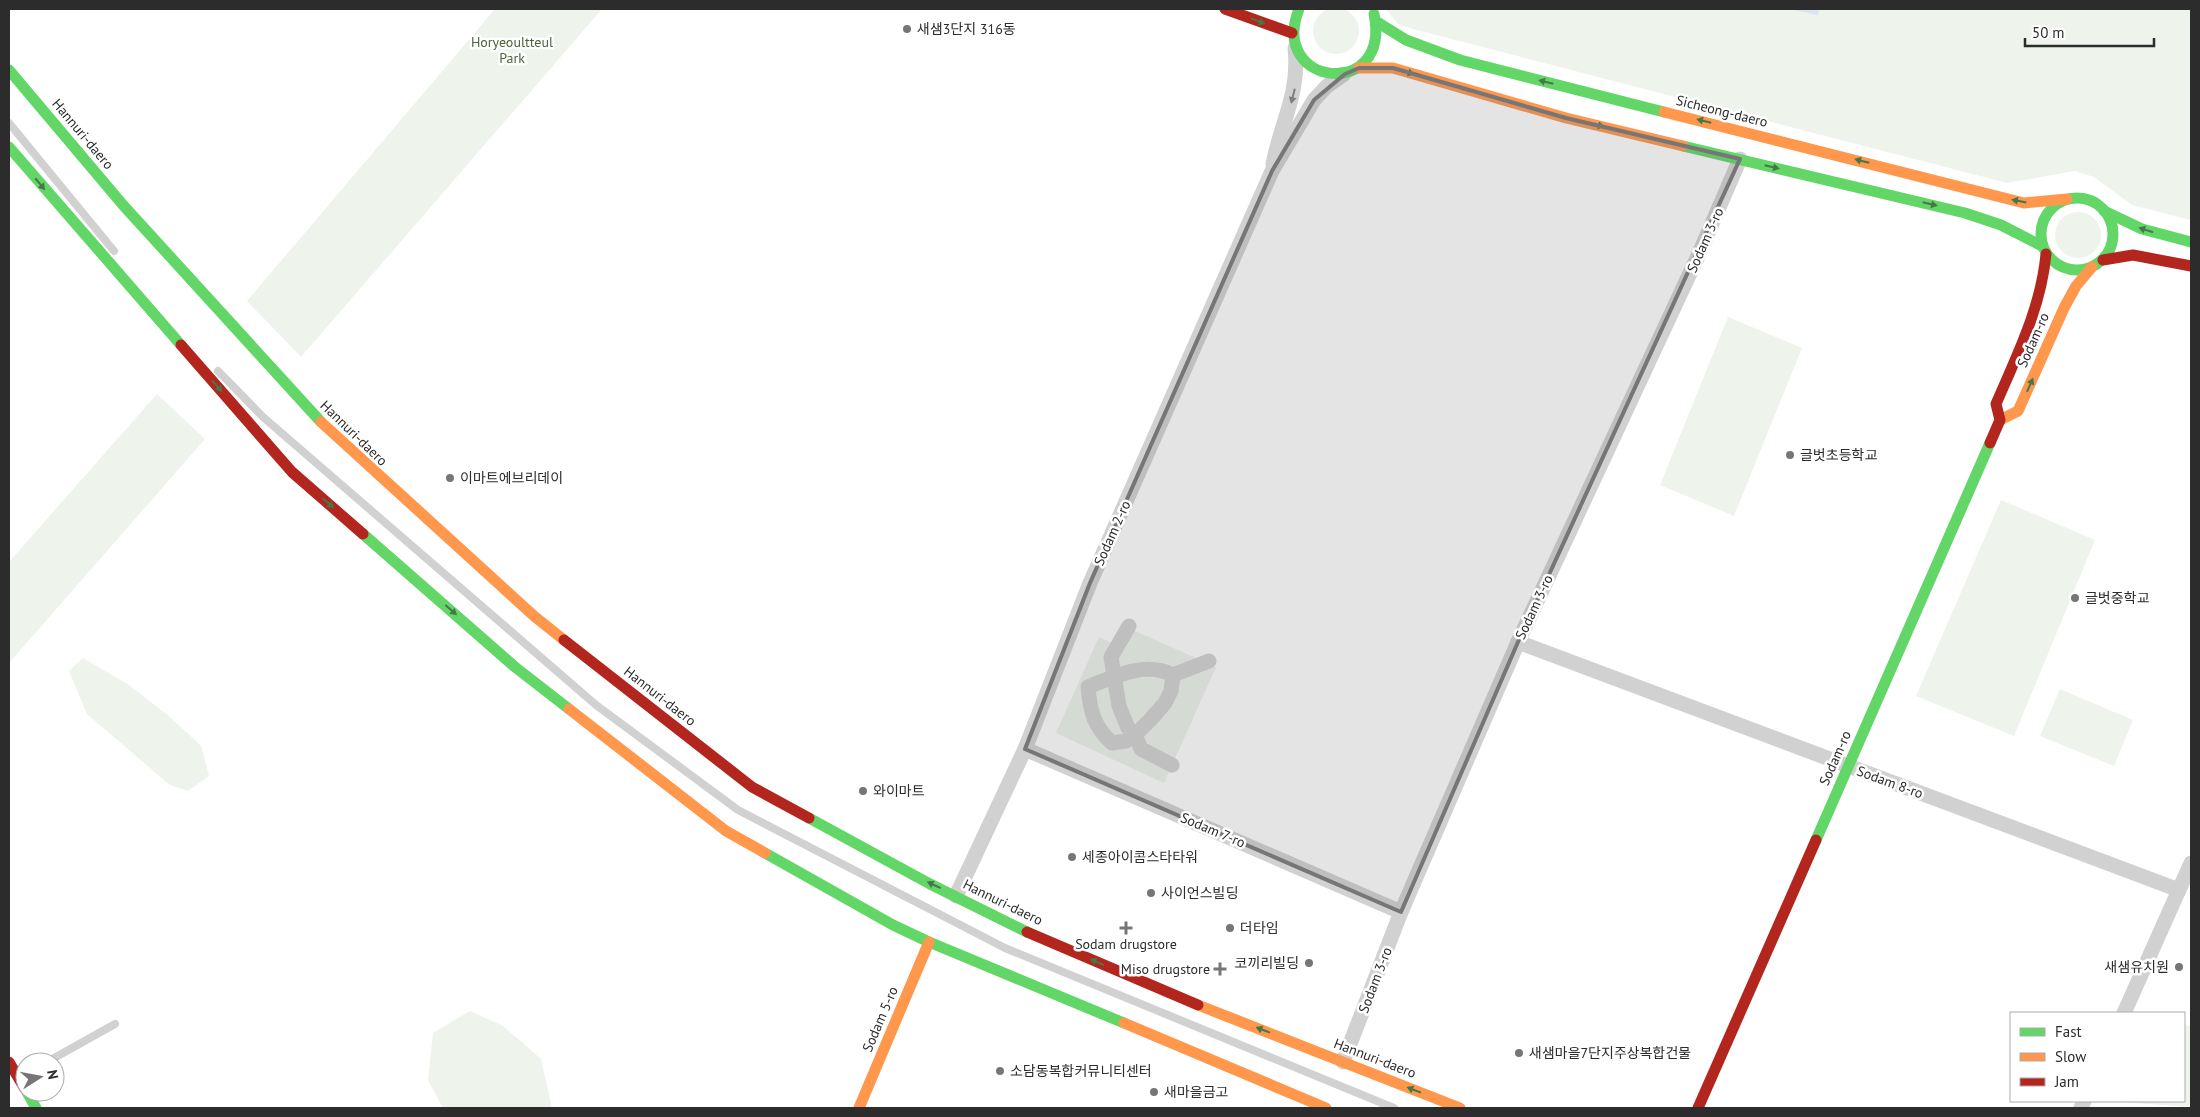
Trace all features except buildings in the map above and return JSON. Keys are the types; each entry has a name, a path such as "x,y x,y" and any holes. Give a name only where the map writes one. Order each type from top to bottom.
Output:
{"street":[{"path":"1225,9 1294,41 1304,61 1316,70 1330,74 1393,68 1566,118 1965,213 2001,225 2044,250 2055,263 2066,269 2080,270 2092,267 2103,260 2133,255 2191,266"},
{"path":"1272,171 1277,144 1294,95 1297,70 1294,18 1299,9"},
{"path":"1272,171 1314,100 1327,86 1370,58 1376,44 1378,29 1371,9"},
{"name":"Sicheong-daero","path":"1377,22 1388,31 1409,41 1460,60 2024,203 2067,199"},
{"name":"Hannuri-daero","path":"9,70 123,205 331,434 534,616 752,787 930,884 1016,927 1177,996 1460,1108"},
{"path":"9,147 292,472 515,666 726,831 893,925 929,942 1326,1108"},
{"name":"Sodam 3-ro","path":"1344,1062 1401,912 1518,642 1698,256 1740,159"},
{"name":"Sodam 2-ro","path":"956,896 1025,749 1090,583 1272,171"},
{"path":"2044,250 2040,234 2042,223 2052,208 2067,199 2080,198 2094,202 2104,211 2111,222 2113,235 2110,248 2103,260"},
{"path":"2104,211 2142,229 2191,242"},
{"name":"Sodam-ro","path":"1698,1108 2000,420 1996,404 2039,302 2045,276 2044,250"},
{"name":"Sodam-ro","path":"2000,420 2018,411 2064,308 2076,286 2092,267"},
{"path":"1129,626 1110,657 1119,706 1128,728 1135,735 1141,749 1172,764"},
{"name":"Sodam 8-ro","path":"1518,642 2179,890"},
{"path":"1173,675 1171,691 1165,703 1135,735 1126,741 1112,743 1101,733 1094,722 1088,688 1122,673 1160,669 1173,675 1209,661"},
{"name":"Sodam 7-ro","path":"1025,749 1401,912"},
{"path":"2124,1012 2191,863"},
{"name":"Sodam 5-ro","path":"858,1108 929,942"}],"lane":[{"path":"9,123 122,262"},
{"path":"154,300 185,339 204,358"},
{"path":"211,365 263,417 596,705 738,810 1006,948 1394,1108"},
{"path":"65,1052 115,1024"}],"highlighted area":[{"path":"1359,68 1393,68 1566,118 1740,159 1518,642 1401,912 1025,749 1090,583 1272,171 1314,100 1345,74"}],"green space":[{"path":"1341,8 1353,14 1358,22 1358,40 1353,48 1345,53 1331,54 1319,48 1314,40 1313,26 1319,14 1327,9"},
{"name":"Horyeoultteul Park","path":"495,9 602,9 301,357 247,301"},
{"path":"1386,9 2191,9 2191,220 2132,205 2094,177 2075,171 2007,183 1413,29 1398,24"},
{"path":"2083,212 2095,218 2100,226 2100,244 2095,252 2087,257 2073,258 2061,252 2056,244 2055,230 2061,218 2069,213"},
{"path":"1728,317 1802,348 1734,516 1660,485"},
{"path":"157,394 205,439 9,663 9,562"},
{"path":"2001,500 2095,540 2014,736 1916,696"},
{"path":"1133,630 1216,667 1164,783 1056,733 1099,637 1125,649"},
{"path":"83,658 129,685 170,717 201,746 209,776 188,791 170,785 87,714 69,671"},
{"path":"2060,689 2133,720 2114,766 2040,736"},
{"path":"470,1011 503,1026 541,1059 552,1108 443,1108 428,1080 433,1033"},
{"path":"2185,1025 2191,1026 2191,1107 2120,1102 2185,1102"}],"shaded area":[{"path":"1789,9 1819,9 1818,15"}],"traffic: fast":[{"path":"1299,9 1294,35 1300,55 1314,68 1332,73 1350,71 1366,61 1375,42 1374,14"},
{"path":"1377,22 1406,40 1460,60 1664,112"},
{"path":"9,70 123,205 321,422"},
{"path":"1683,146 1965,213 2001,225 2042,246"},
{"path":"9,147 181,345"},
{"path":"2077,198 2097,204 2107,214 2113,234 2107,254 2097,264 2077,270 2057,264 2047,254 2041,234 2047,214 2057,204 2077,198"},
{"path":"2104,211 2142,229 2191,242"},
{"path":"1816,840 1990,443"},
{"path":"363,534 515,667 569,709"},
{"path":"809,818 930,884 1027,932"},
{"path":"765,853 893,925 929,942 1124,1023"},
{"path":"33,1102 36,1108"}],"traffic: slow":[{"path":"1359,68 1393,68 1566,118 1683,146"},
{"path":"1664,112 2024,203 2067,199"},
{"path":"2000,420 2018,411 2064,308 2076,286 2092,267"},
{"path":"321,422 534,616 564,640"},
{"path":"569,709 726,831 765,853"},
{"path":"859,1108 929,942"},
{"path":"1198,1005 1460,1108"},
{"path":"1124,1023 1326,1108"}],"traffic: jam":[{"path":"1225,9 1292,33"},
{"path":"1990,443 2000,420 1996,404 2034,312 2046,254"},
{"path":"2103,260 2133,255 2191,266"},
{"path":"181,345 292,472 363,534"},
{"path":"564,640 752,787 809,818"},
{"path":"1698,1108 1816,840"},
{"path":"1027,932 1198,1005"},
{"path":"9,1062 15,1072"}],"place":[{"name":"새샘3단지 316동","path":"907,29"},
{"name":"글벗초등학교","path":"1790,455"},
{"name":"이마트에브리데이","path":"450,478"},
{"name":"글벗중학교","path":"2075,598"},
{"name":"와이마트","path":"863,791"},
{"name":"세종아이콤스타타워","path":"1072,857"},
{"name":"사이언스빌딩","path":"1151,893"},
{"name":"Sodam drugstore","path":"1126,928"},
{"name":"더타임","path":"1230,928"},
{"name":"코끼리빌딩","path":"1309,963"},
{"name":"새샘유치원","path":"2179,967"},
{"name":"Miso drugstore","path":"1220,969"},
{"name":"새샘마을7단지주상복합건물","path":"1519,1053"},
{"name":"소담동복합커뮤니티센터","path":"1000,1071"},
{"name":"새마을금고","path":"1154,1092"}]}
